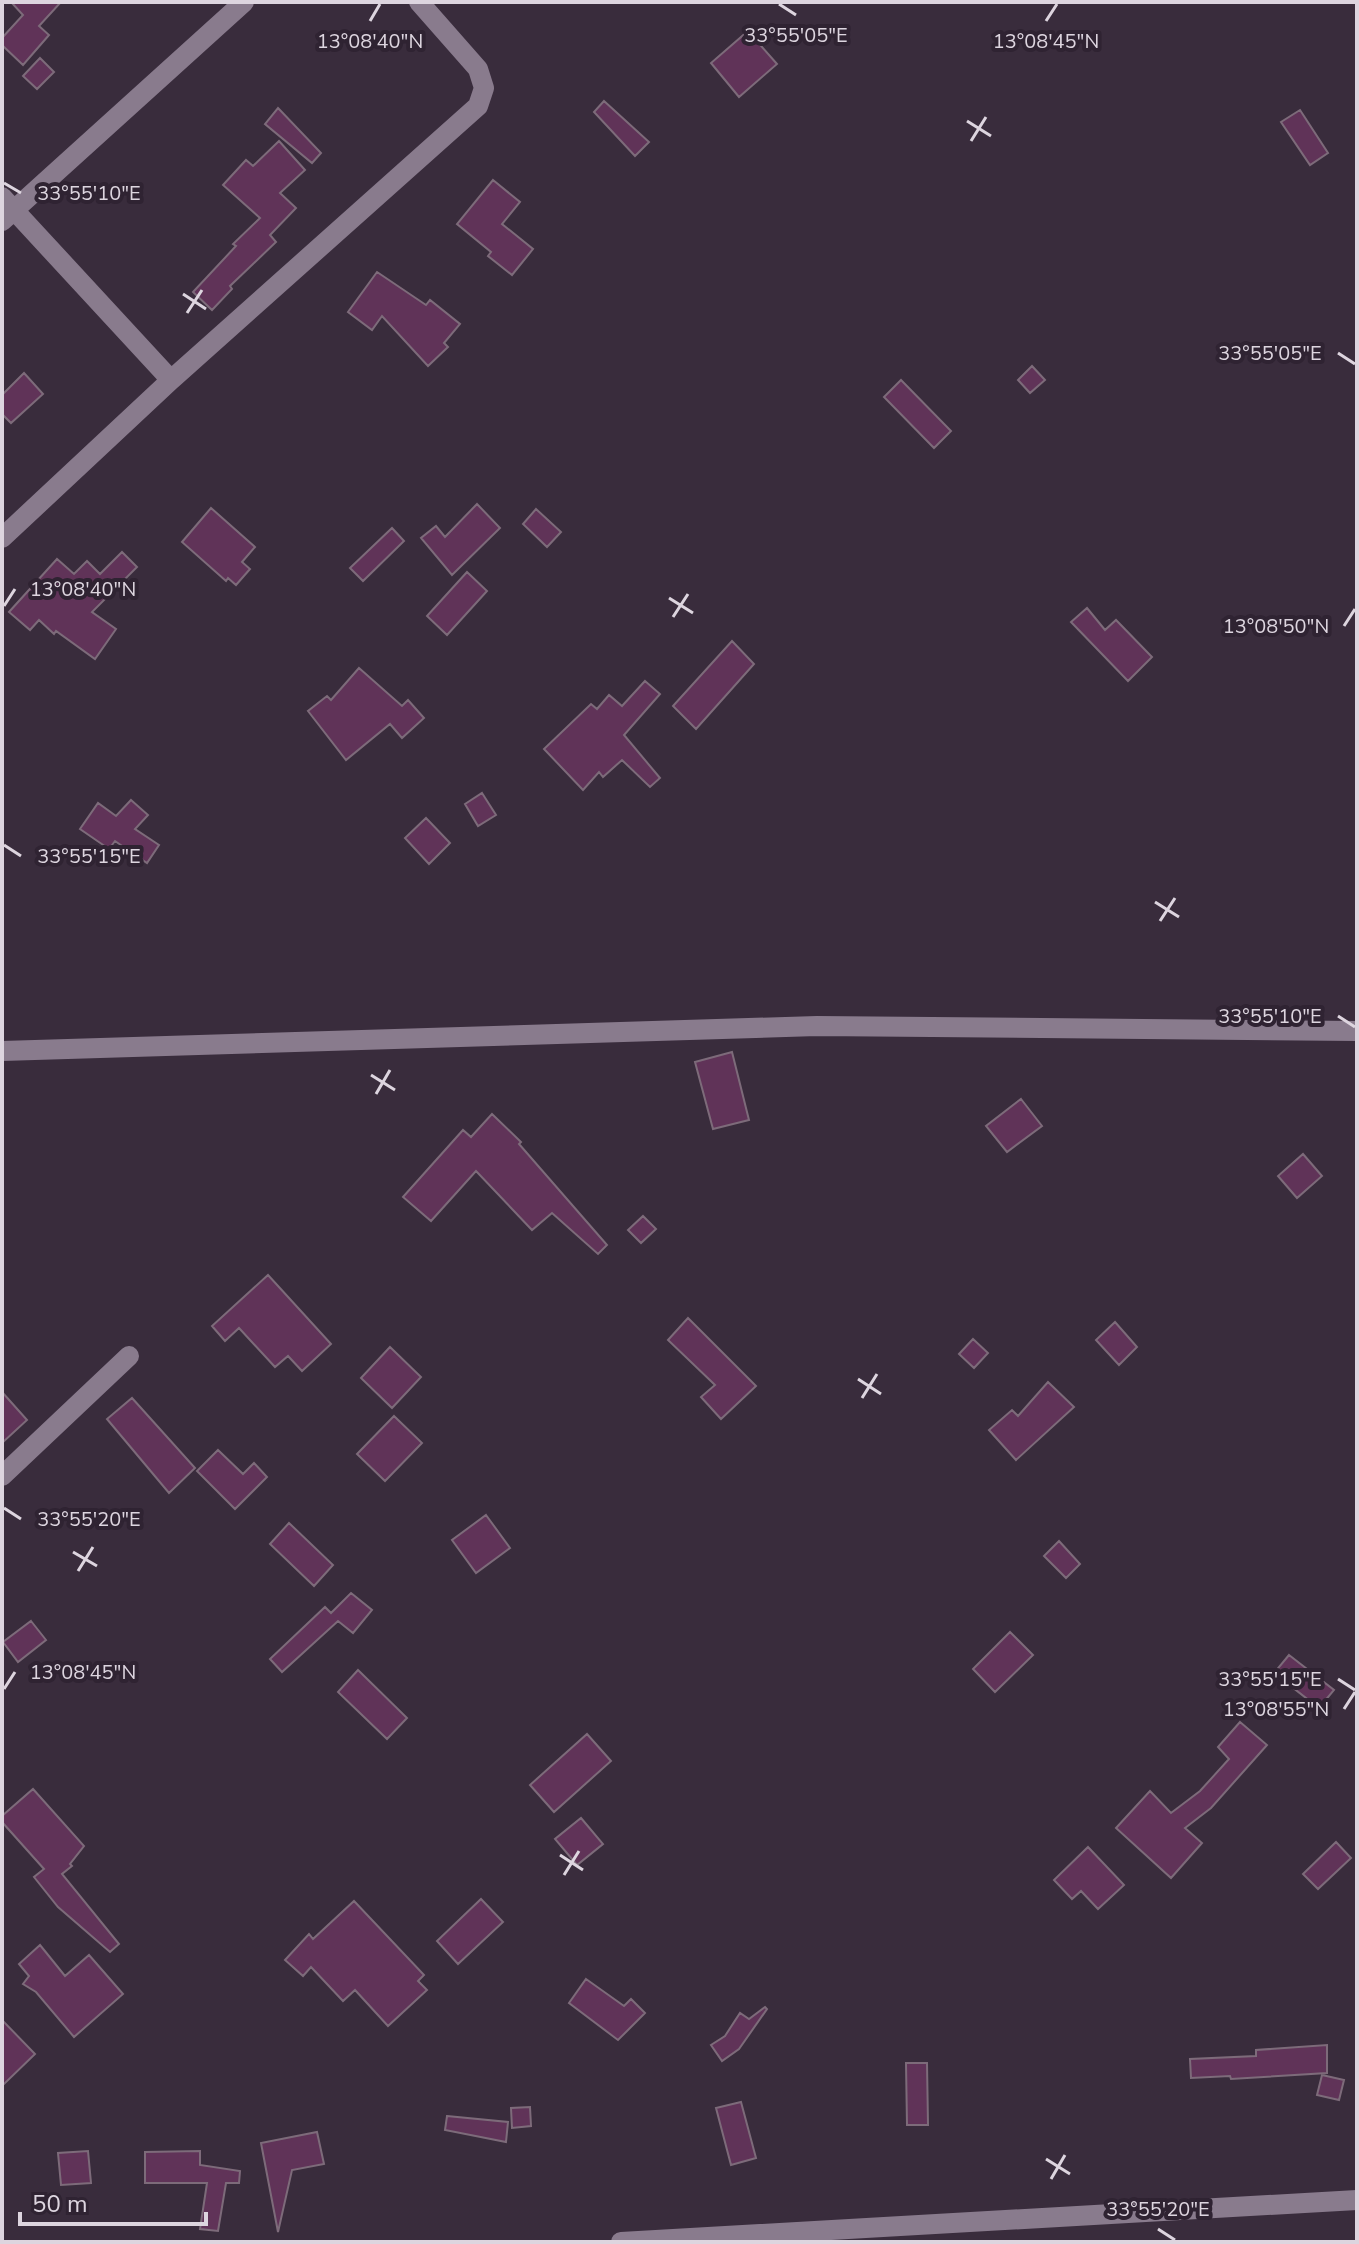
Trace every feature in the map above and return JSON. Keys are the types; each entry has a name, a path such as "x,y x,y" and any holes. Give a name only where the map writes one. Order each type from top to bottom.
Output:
{"street":[{"path":"171,380 6,210 244,2"},
{"path":"2,538 171,380 478,106 484,88 478,69 419,2"},
{"path":"2,1051 817,1026 1357,1031"},
{"path":"2,1476 129,1356"},
{"path":"621,2242 1357,2200"}],"building":[{"path":"11,2 61,2 39,26 49,35 23,65 2,45 2,38 23,15"},
{"path":"748,31 777,64 739,97 711,63"},
{"path":"40,58 54,72 37,89 23,76"},
{"path":"604,101 649,142 635,156 594,112"},
{"path":"278,108 321,153 312,163 265,124"},
{"path":"1300,110 1328,153 1310,165 1281,122"},
{"path":"279,141 305,170 280,193 296,208 270,235 276,242 230,286 232,289 212,310 193,292 236,246 233,244 260,218 223,185 246,160 253,166"},
{"path":"493,180 520,202 502,224 533,249 512,275 488,256 491,252 457,224"},
{"path":"377,272 426,305 430,300 460,324 444,343 448,347 428,366 382,316 372,330 348,312"},
{"path":"1032,366 1045,380 1030,393 1018,380"},
{"path":"24,373 43,394 11,423 2,414 2,395"},
{"path":"901,380 951,431 934,448 884,397"},
{"path":"477,504 500,528 452,575 421,538 436,526 445,537"},
{"path":"211,508 255,547 242,562 250,569 236,585 228,578 226,581 182,542"},
{"path":"536,509 561,532 547,547 523,524"},
{"path":"392,528 404,541 363,581 350,568"},
{"path":"122,552 137,567 92,612 116,629 95,659 56,631 54,634 39,620 30,630 9,612 57,559 74,574 87,561 100,574"},
{"path":"467,572 487,591 447,635 427,616"},
{"path":"1087,608 1105,630 1116,620 1152,657 1128,681 1071,622"},
{"path":"732,641 754,664 696,729 673,706"},
{"path":"359,668 402,706 408,700 424,718 402,738 390,724 346,760 308,711 327,696 331,700"},
{"path":"645,681 660,694 624,735 660,778 650,787 622,760 603,777 599,772 583,790 544,749 591,704 597,709 609,695 622,706"},
{"path":"482,793 496,815 478,826 465,804"},
{"path":"131,800 148,815 135,829 159,845 147,863 115,841 109,849 80,829 98,803 116,816"},
{"path":"426,818 450,843 429,864 405,838"},
{"path":"732,1052 749,1120 713,1129 695,1062"},
{"path":"1021,1099 1042,1126 1007,1152 986,1126"},
{"path":"492,1114 521,1142 519,1144 607,1245 598,1254 552,1213 532,1230 476,1171 431,1221 403,1197 463,1130 471,1137"},
{"path":"1303,1154 1322,1176 1297,1198 1278,1176"},
{"path":"643,1216 656,1229 641,1243 628,1230"},
{"path":"268,1275 331,1344 302,1371 288,1356 275,1367 239,1328 225,1341 212,1326"},
{"path":"688,1318 756,1386 721,1419 701,1397 715,1385 668,1340"},
{"path":"1115,1322 1137,1347 1119,1365 1096,1340"},
{"path":"973,1339 988,1353 974,1368 959,1354"},
{"path":"390,1347 421,1377 392,1408 361,1378"},
{"path":"1048,1382 1074,1407 1016,1460 989,1430 1012,1410 1018,1416"},
{"path":"2,1392 27,1420 2,1443"},
{"path":"132,1398 195,1468 169,1493 107,1419"},
{"path":"394,1416 422,1443 385,1481 357,1454"},
{"path":"218,1450 243,1474 254,1463 267,1477 235,1509 197,1471"},
{"path":"486,1515 510,1548 476,1573 452,1540"},
{"path":"289,1523 333,1565 314,1586 270,1544"},
{"path":"1059,1541 1080,1564 1066,1578 1044,1556"},
{"path":"351,1593 372,1610 353,1633 338,1621 282,1672 270,1659 325,1607 331,1613"},
{"path":"31,1621 46,1640 18,1662 3,1642"},
{"path":"1010,1632 1033,1655 995,1692 973,1669"},
{"path":"1289,1655 1334,1690 1319,1708 1274,1673"},
{"path":"358,1670 407,1718 387,1739 338,1692"},
{"path":"1240,1722 1267,1745 1211,1808 1185,1828 1202,1843 1171,1878 1116,1828 1150,1791 1171,1813 1200,1791 1229,1759 1218,1747"},
{"path":"587,1734 611,1761 554,1812 530,1785"},
{"path":"33,1789 84,1846 70,1864 72,1866 62,1874 119,1944 110,1952 58,1907 34,1877 44,1869 2,1822 2,1816"},
{"path":"581,1818 603,1844 577,1865 555,1839"},
{"path":"1336,1842 1351,1858 1318,1889 1303,1874"},
{"path":"1088,1847 1124,1885 1098,1909 1081,1891 1072,1899 1054,1880"},
{"path":"481,1899 503,1922 458,1964 437,1941"},
{"path":"354,1901 424,1975 418,1981 427,1990 388,2026 355,1990 343,2001 311,1967 303,1976 285,1960 309,1934 313,1939"},
{"path":"40,1945 65,1976 89,1955 123,1994 74,2037 36,1992 23,1984 29,1976 19,1964"},
{"path":"586,1979 624,2006 631,1999 645,2013 618,2040 569,2003"},
{"path":"765,2007 767,2009 739,2049 722,2061 711,2045 725,2036 740,2013 749,2019"},
{"path":"2,2020 35,2054 2,2086"},
{"path":"1327,2045 1327,2073 1231,2079 1230,2076 1191,2078 1190,2059 1256,2056 1256,2050"},
{"path":"906,2063 927,2063 928,2125 907,2125"},
{"path":"1322,2075 1344,2080 1339,2100 1317,2095"},
{"path":"741,2102 756,2158 731,2165 716,2108"},
{"path":"530,2107 531,2126 512,2128 511,2108"},
{"path":"447,2116 508,2122 506,2142 445,2130"},
{"path":"317,2132 324,2164 292,2170 278,2232 261,2143"},
{"path":"88,2151 91,2183 61,2185 58,2153"},
{"path":"200,2151 200,2165 240,2171 239,2183 226,2183 218,2231 200,2229 207,2183 145,2183 145,2152"}]}
